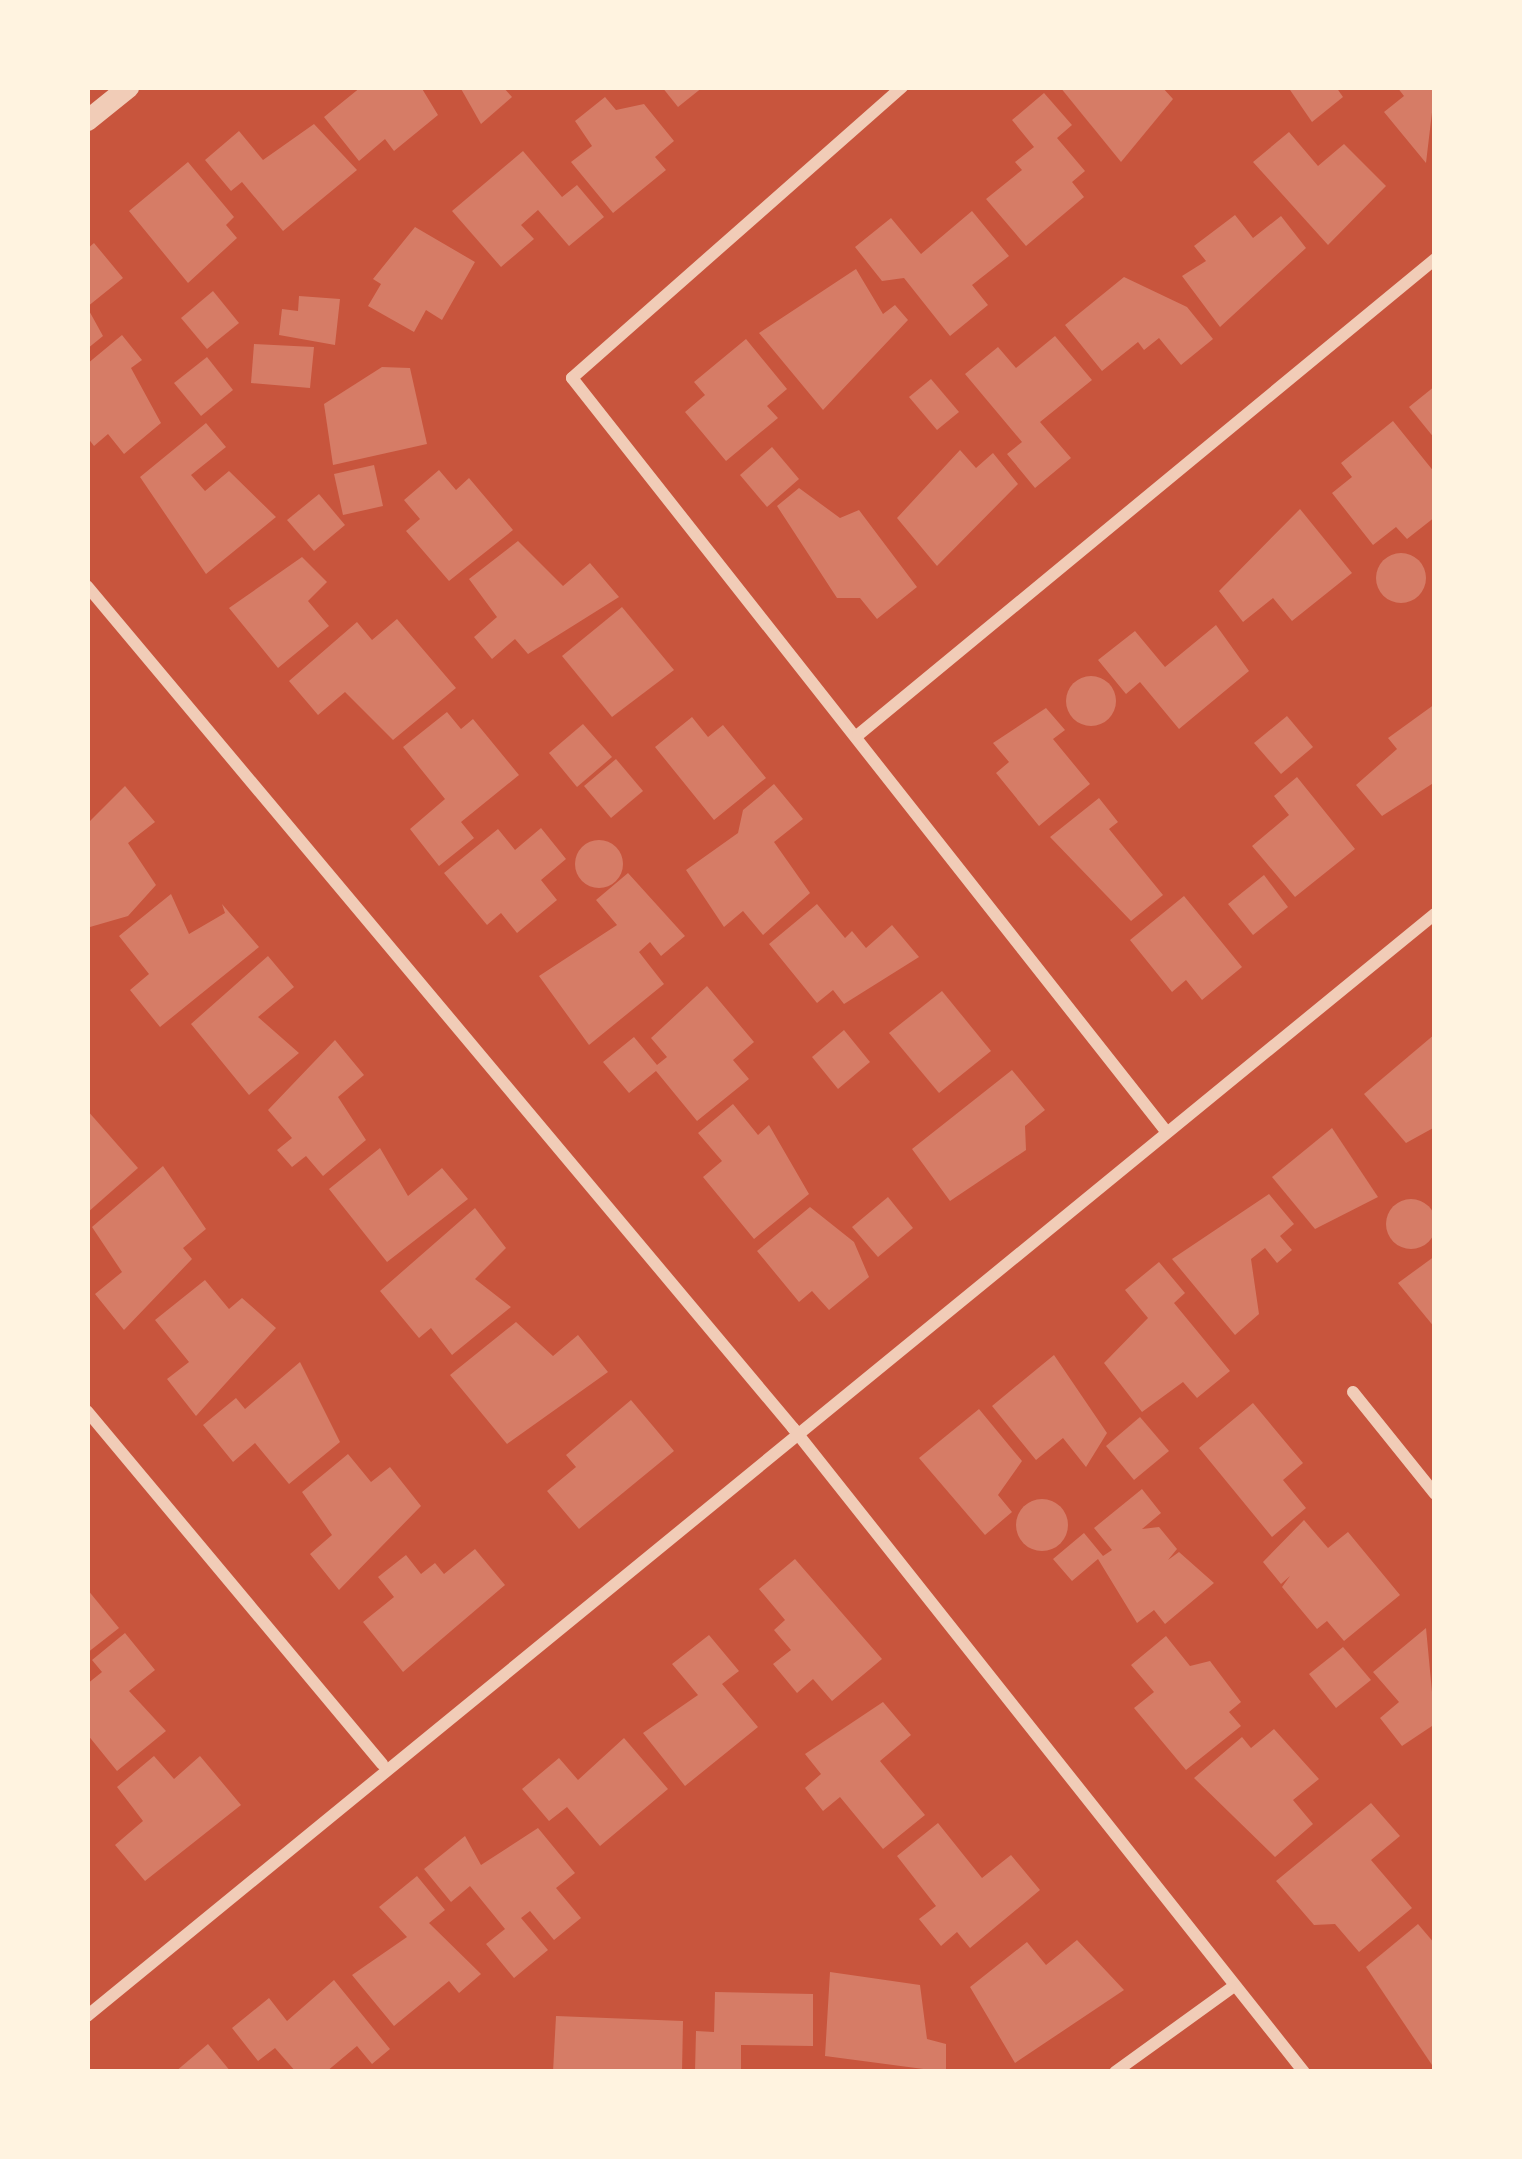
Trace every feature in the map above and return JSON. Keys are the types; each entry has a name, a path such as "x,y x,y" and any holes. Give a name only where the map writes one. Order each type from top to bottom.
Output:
{"street":[{"path":"87,120 128,87"},
{"path":"902,87 572,378 1165,1130"},
{"path":"858,735 1435,259"},
{"path":"87,586 794,1428 1230,1989 1304,2072"},
{"path":"87,2016 382,1764 1435,914"},
{"path":"1353,1392 1435,1493"},
{"path":"87,1411 382,1764"},
{"path":"1114,2072 1230,1989"}],"building":[{"path":"361,87 421,87 438,115 394,151 385,139 359,161 324,117"},
{"path":"460,87 503,87 512,97 481,124"},
{"path":"662,87 703,87 678,107"},
{"path":"1060,87 1162,87 1173,99 1121,162"},
{"path":"1288,87 1336,87 1343,97 1312,122"},
{"path":"1397,87 1435,87 1426,163 1384,112 1404,96"},
{"path":"1044,93 1072,125 1057,138 1085,171 1072,182 1084,197 1026,246 986,199 1022,170 1015,162 1034,147 1012,120"},
{"path":"605,97 616,110 644,104 674,141 655,157 666,170 613,213 571,162 592,146 575,121"},
{"path":"314,124 357,170 283,231 242,182 231,191 205,160 239,131 263,160"},
{"path":"1289,132 1318,166 1344,144 1386,186 1328,245 1253,162"},
{"path":"523,151 562,197 577,185 604,217 569,246 538,210 521,225 534,239 501,267 452,211"},
{"path":"188,162 234,217 226,225 237,238 188,283 129,211"},
{"path":"972,211 1009,256 972,285 988,305 950,336 904,278 882,281 855,247 891,218 921,254"},
{"path":"1235,215 1253,238 1281,216 1306,248 1220,327 1182,276 1206,261 1194,246"},
{"path":"415,227 475,262 442,320 426,310 414,332 368,306 381,284 373,279"},
{"path":"94,243 123,278 87,307 87,249"},
{"path":"856,269 883,314 895,305 908,320 823,410 759,333"},
{"path":"1124,277 1187,307 1213,339 1181,365 1159,338 1144,350 1138,342 1102,371 1065,325"},
{"path":"213,291 239,323 207,349 181,318"},
{"path":"299,296 340,299 335,345 279,335 282,309 298,311"},
{"path":"87,307 103,336 87,349"},
{"path":"122,335 142,360 131,368 161,423 124,454 108,434 94,446 87,437 87,364"},
{"path":"1055,336 1092,380 1040,422 1071,458 1035,488 1007,454 1022,442 965,374 998,347 1016,368"},
{"path":"746,339 787,389 767,406 778,418 726,461 685,412 705,395 694,382"},
{"path":"254,344 314,347 310,388 251,383"},
{"path":"207,357 233,390 201,416 174,383"},
{"path":"382,367 410,368 427,444 333,465 324,404"},
{"path":"931,379 959,412 937,430 909,397"},
{"path":"1435,386 1435,439 1409,407"},
{"path":"1393,421 1435,473 1435,517 1407,539 1396,527 1373,545 1332,493 1352,477 1341,463"},
{"path":"206,423 226,447 191,475 205,491 229,471 276,517 206,574 140,477"},
{"path":"772,447 799,479 767,507 740,475"},
{"path":"960,450 976,468 993,453 1018,484 937,566 897,518"},
{"path":"374,465 383,506 343,515 334,474"},
{"path":"439,470 456,490 469,478 513,530 449,581 406,531 420,519 404,500"},
{"path":"799,488 840,518 859,510 917,587 877,619 860,598 837,598 777,506"},
{"path":"319,494 345,525 314,551 287,520"},
{"path":"1300,509 1352,573 1292,621 1273,598 1243,622 1219,591"},
{"path":"518,541 563,586 590,563 619,597 528,654 515,639 492,659 474,637 497,617 469,579"},
{"path":"1391,554 1411,554 1425,568 1425,588 1411,602 1391,602 1377,588 1377,568"},
{"path":"302,557 327,582 308,601 329,626 278,668 229,608"},
{"path":"622,607 674,670 612,717 562,656"},
{"path":"397,619 456,688 393,740 345,692 318,715 289,681 357,622 372,640"},
{"path":"1216,625 1249,671 1179,729 1140,682 1126,694 1098,660 1135,631 1165,667"},
{"path":"1091,676 1108,684 1116,701 1108,718 1091,726 1074,718 1066,701 1074,684"},
{"path":"1435,704 1435,782 1382,816 1356,785 1397,749 1388,738"},
{"path":"1046,708 1065,730 1053,739 1090,784 1039,826 996,773 1009,762 993,743"},
{"path":"447,712 461,729 473,719 519,775 461,822 474,838 439,866 410,829 445,799 403,747"},
{"path":"1287,716 1313,747 1281,774 1254,743"},
{"path":"692,717 708,737 723,725 766,778 714,820 655,747"},
{"path":"583,724 612,757 577,787 549,753"},
{"path":"616,759 643,791 611,818 584,786"},
{"path":"1297,777 1355,849 1295,897 1252,846 1289,815 1274,796"},
{"path":"774,784 803,819 774,842 810,893 763,935 743,911 724,927 686,870 738,833 743,810"},
{"path":"125,786 155,822 128,843 156,885 128,916 90,927 87,824"},
{"path":"1099,798 1118,822 1109,829 1163,895 1131,921 1050,837"},
{"path":"541,828 566,859 541,880 557,900 517,933 501,913 487,925 444,873 498,829 515,850"},
{"path":"599,840 616,847 623,864 616,881 599,888 582,881 575,864 582,847"},
{"path":"628,873 685,936 661,956 650,942 639,952 664,984 589,1045 539,976 617,925 596,900"},
{"path":"1264,875 1288,907 1253,935 1228,904"},
{"path":"171,894 189,934 225,913 222,904 259,947 160,1027 130,990 149,974 119,936"},
{"path":"1184,896 1242,967 1202,1000 1186,980 1172,992 1130,940"},
{"path":"817,904 845,938 852,931 866,948 892,925 919,957 844,1004 833,990 817,1003 769,944"},
{"path":"268,956 294,987 258,1017 299,1053 249,1095 191,1024"},
{"path":"707,986 754,1042 733,1060 749,1079 697,1121 656,1071 629,1093 603,1062 634,1037 657,1065 667,1057 651,1038"},
{"path":"942,991 991,1051 939,1093 889,1033"},
{"path":"844,1030 870,1062 838,1089 812,1057"},
{"path":"1435,1034 1435,1127 1406,1143 1364,1094"},
{"path":"335,1040 364,1075 338,1097 366,1140 323,1176 306,1156 292,1167 277,1150 292,1138 268,1110"},
{"path":"1012,1070 1045,1110 1025,1126 1026,1150 950,1201 912,1149"},
{"path":"733,1104 758,1135 769,1125 809,1194 754,1239 703,1177 722,1161 698,1133"},
{"path":"87,1110 138,1168 87,1213"},
{"path":"1332,1128 1378,1197 1315,1229 1272,1177"},
{"path":"380,1148 408,1196 442,1168 468,1199 387,1262 329,1189"},
{"path":"163,1166 206,1229 183,1248 192,1259 124,1330 95,1294 122,1272 92,1227"},
{"path":"1269,1194 1294,1224 1280,1236 1292,1250 1277,1263 1265,1248 1251,1259 1259,1314 1235,1335 1172,1259"},
{"path":"888,1197 913,1228 878,1257 852,1227"},
{"path":"1411,1199 1429,1206 1436,1224 1429,1242 1411,1249 1393,1242 1386,1224 1393,1206"},
{"path":"810,1207 854,1242 869,1277 829,1310 812,1291 799,1302 757,1251"},
{"path":"475,1208 506,1248 475,1279 511,1307 452,1355 431,1328 419,1338 380,1291"},
{"path":"1435,1256 1435,1328 1398,1283"},
{"path":"1159,1262 1185,1293 1174,1303 1230,1371 1197,1398 1183,1382 1142,1412 1104,1363 1148,1318 1125,1290"},
{"path":"205,1280 229,1309 242,1298 276,1328 196,1416 167,1379 189,1362 155,1320"},
{"path":"516,1322 553,1356 578,1335 608,1372 507,1444 450,1375"},
{"path":"1054,1355 1107,1433 1086,1467 1063,1438 1036,1460 992,1406"},
{"path":"300,1362 340,1442 289,1484 255,1443 233,1462 203,1425 236,1398 245,1409"},
{"path":"631,1400 674,1451 579,1529 547,1491 576,1467 566,1455"},
{"path":"1253,1403 1303,1463 1283,1480 1306,1508 1272,1537 1199,1448"},
{"path":"979,1409 1022,1461 998,1495 1012,1512 985,1535 919,1458"},
{"path":"1140,1417 1169,1451 1134,1480 1106,1446"},
{"path":"348,1454 371,1482 390,1467 421,1506 339,1590 310,1554 332,1535 302,1492"},
{"path":"1142,1489 1161,1513 1142,1529 1159,1527 1177,1549 1168,1560 1179,1552 1214,1583 1165,1624 1154,1610 1137,1623 1098,1559 1072,1581 1053,1559 1084,1533 1103,1556 1112,1550 1094,1528"},
{"path":"1042,1499 1060,1507 1068,1525 1060,1543 1042,1551 1024,1543 1016,1525 1024,1507"},
{"path":"1304,1520 1328,1548 1348,1532 1400,1595 1344,1641 1327,1621 1317,1629 1282,1587 1290,1576 1281,1584 1263,1562"},
{"path":"475,1549 505,1585 403,1672 363,1622 394,1597 378,1577 406,1555 421,1574 435,1563 444,1574"},
{"path":"795,1559 882,1659 832,1701 813,1679 797,1693 773,1664 791,1650 774,1630 785,1620 759,1589"},
{"path":"87,1589 119,1628 87,1653"},
{"path":"1426,1628 1435,1724 1402,1746 1380,1718 1399,1702 1373,1672"},
{"path":"125,1633 155,1670 129,1691 166,1731 117,1771 87,1734 87,1684 102,1672 92,1660"},
{"path":"709,1635 739,1671 722,1684 758,1727 685,1786 643,1733 698,1695 672,1664"},
{"path":"1166,1636 1190,1666 1210,1661 1241,1702 1229,1712 1241,1726 1186,1770 1134,1708 1154,1692 1131,1665"},
{"path":"1343,1647 1371,1680 1336,1708 1309,1674"},
{"path":"883,1702 911,1735 880,1761 925,1815 883,1849 840,1797 823,1811 805,1788 821,1774 805,1754"},
{"path":"1274,1729 1319,1779 1293,1800 1313,1824 1275,1857 1194,1778 1242,1737 1251,1748"},
{"path":"624,1738 668,1789 600,1846 567,1807 549,1821 522,1789 559,1758 578,1780"},
{"path":"154,1756 174,1779 200,1756 241,1805 145,1881 115,1845 143,1821 117,1787"},
{"path":"1371,1803 1400,1836 1371,1860 1412,1908 1359,1952 1335,1924 1314,1925 1276,1881"},
{"path":"938,1823 982,1878 1011,1855 1040,1890 970,1948 957,1932 941,1946 919,1919 936,1906 897,1856"},
{"path":"538,1828 575,1873 556,1888 581,1918 554,1940 530,1911 521,1918 548,1950 514,1978 486,1944 505,1929 470,1886 451,1902 424,1869 465,1836 481,1865"},
{"path":"417,1876 445,1910 429,1923 481,1974 459,1993 449,1981 394,2026 352,1975 407,1937 379,1907"},
{"path":"1418,1924 1435,1944 1432,2065 1366,1967"},
{"path":"1077,1940 1124,1990 1015,2063 970,1987 1027,1942 1046,1965"},
{"path":"830,1972 920,1985 927,2039 946,2044 946,2072 825,2056"},
{"path":"334,1980 390,2049 372,2064 357,2046 326,2072 296,2072 275,2048 258,2061 232,2028 269,1998 287,2021"},
{"path":"715,1992 813,1994 813,2046 741,2045 741,2072 695,2072 696,2031 714,2032"},
{"path":"556,2016 683,2021 682,2072 553,2072"},
{"path":"208,2044 231,2072 175,2072"}]}
